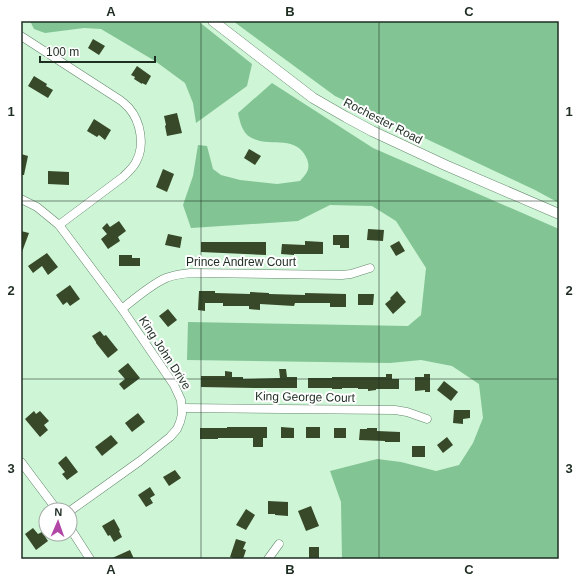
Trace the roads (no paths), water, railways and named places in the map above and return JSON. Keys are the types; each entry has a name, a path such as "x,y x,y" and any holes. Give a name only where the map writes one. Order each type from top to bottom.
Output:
{"street":[{"name":"Rochester Road","path":"213,21 313,98 346,117 445,166 559,214"},
{"path":"21,36 120,100 129,109 138,125 140,147 136,162 132,168 59,225"},
{"name":"King John Drive","path":"21,199 36,207 59,225 122,308 174,384 181,400 182,408 180,422 177,429 170,437 140,461 78,505"},
{"name":"Prince Andrew Court","path":"122,308 160,281 190,272 342,275 351,274 370,268"},
{"name":"King George Court","path":"182,408 394,410 407,412 427,419"},
{"path":"21,462 51,502"},
{"path":"78,540 90,559"},
{"path":"268,559 279,544"}]}
